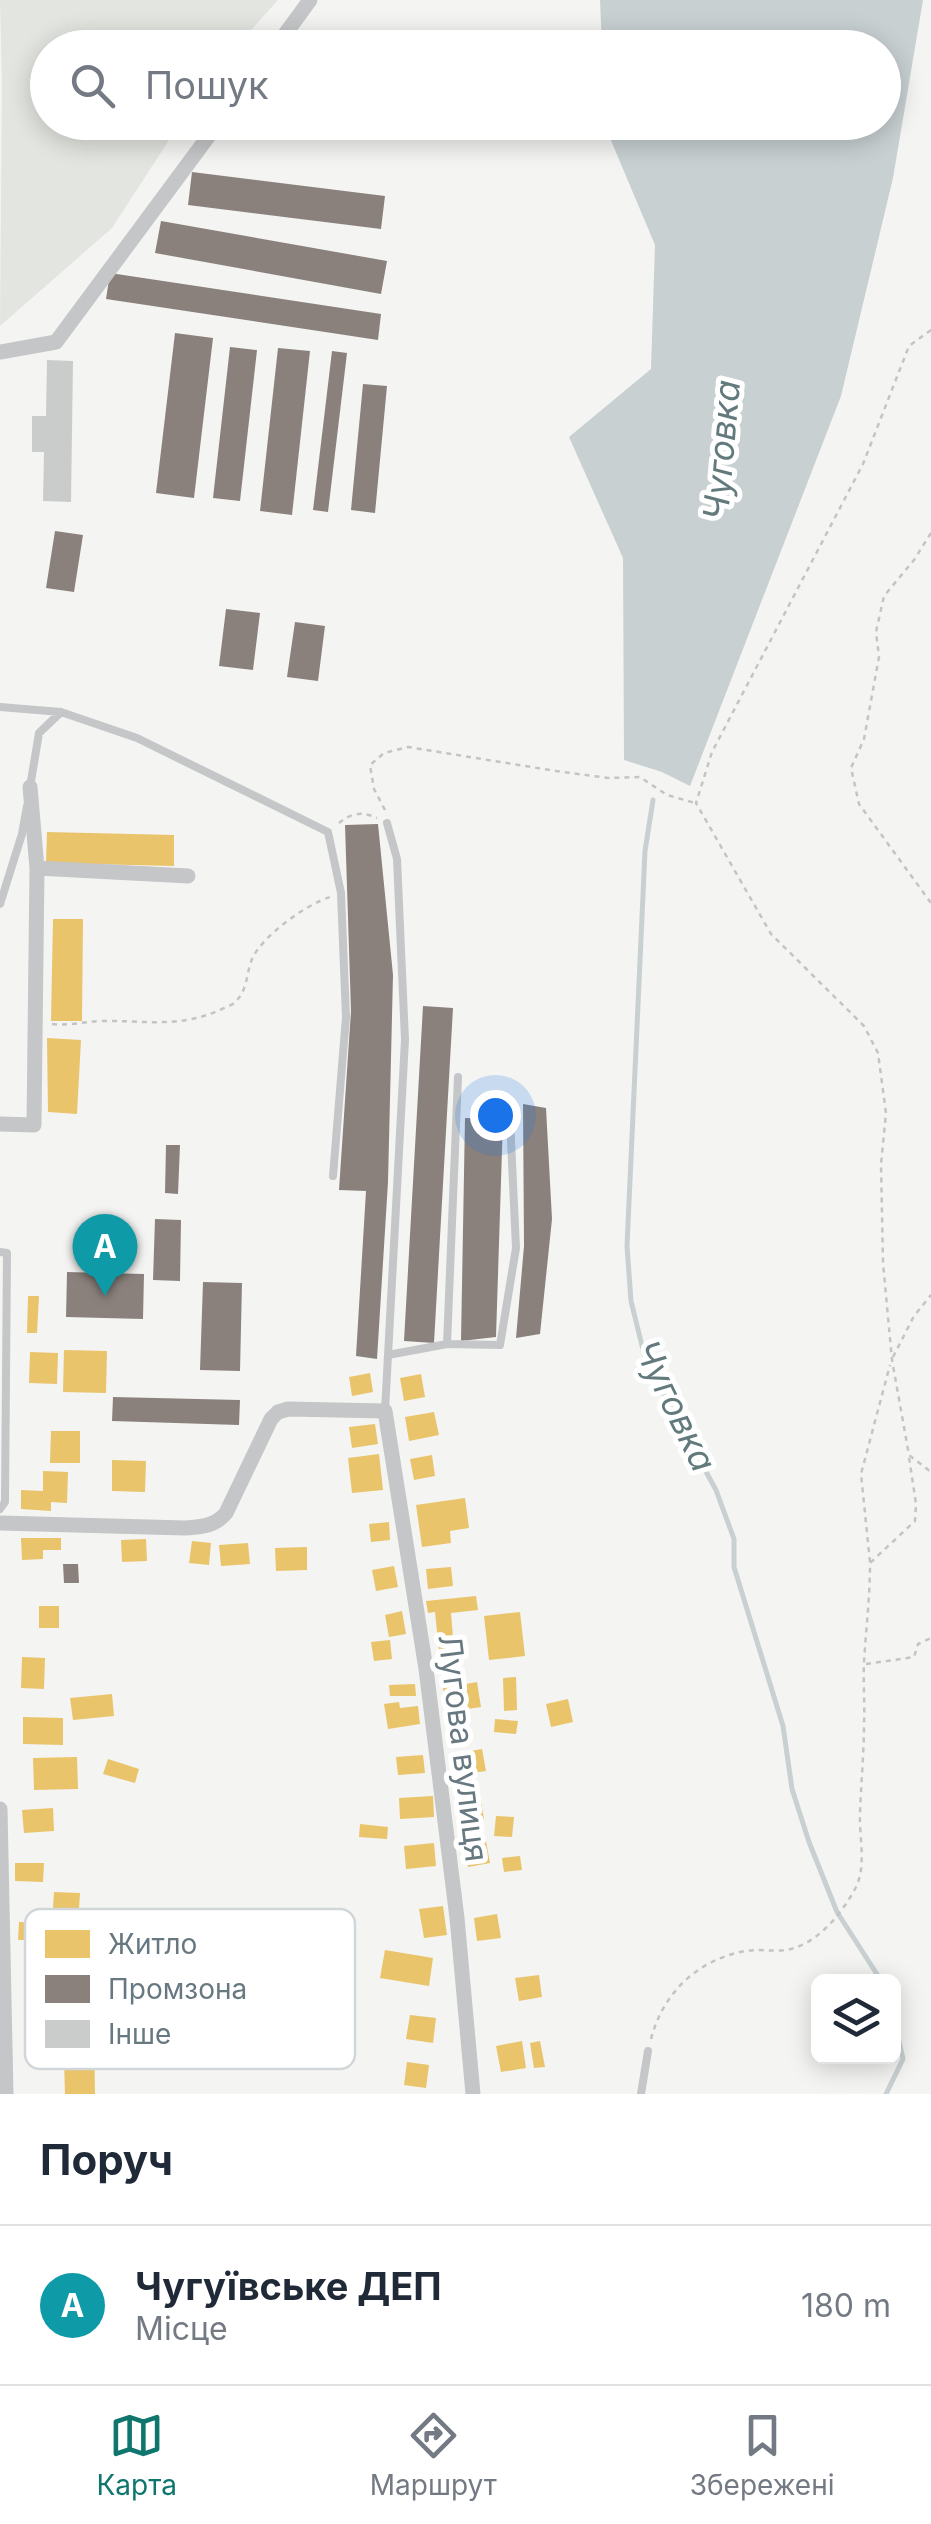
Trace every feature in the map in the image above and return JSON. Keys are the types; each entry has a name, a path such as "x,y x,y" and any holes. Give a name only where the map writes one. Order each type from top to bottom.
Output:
{"street":[{"path":"288,30 310,0"},
{"path":"0,352 56,342 206,140"},
{"path":"0,1124 34,1125 37,868 30,787"},
{"path":"37,868 188,876"},
{"path":"0,1524 208,1526 226,1513 278,1412 385,1411"},
{"name":"Лугова вулиця","path":"385,1411 426,1669 457,1918 473,2094"},
{"path":"0,1809 6,2094"}],"lane":[{"path":"0,707 61,712 137,738 328,832 341,894 346,1017 333,1176"},
{"path":"0,904 22,834 39,734 61,712"},
{"path":"385,1411 405,1040 397,859 388,823"},
{"path":"447,1344 458,1078"},
{"path":"388,1355 447,1344 500,1345 516,1248 510,1120"},
{"path":"0,1252 7,1253 2,1354 5,1502 0,1510"},
{"path":"642,2094 648,2051"}],"path":[{"path":"696,804 712,752 863,464 908,346 931,330"},
{"path":"931,533 884,596 864,739 851,768 860,804 931,903"},
{"path":"388,823 370,765 384,753 408,747 608,778 640,778 668,795 696,804 771,934 864,1026 878,1053 886,1112 881,1164 882,1263 892,1360 916,1504 915,1522 870,1564"},
{"path":"328,832 350,814 368,814 388,823"},
{"path":"36,1023 167,1024 206,1017 234,1004 246,986 252,957 274,933 311,903 341,894"},
{"path":"648,2051 666,2000 694,1973 720,1958 749,1950 797,1947 820,1934 856,1887 862,1871 864,1665 870,1564 861,1474 892,1360 914,1316 931,1295"},
{"path":"909,1455 931,1472"},
{"path":"864,1665 914,1657 918,1644 931,1638"}],"shaded area":[{"path":"0,0 278,0 251,30 30,30 30,140 169,140 112,228 0,326"}],"water":[{"path":"600,0 923,0 901,131 901,30 601,30"},
{"path":"611,140 899,140 841,396 690,786 624,760 623,558 569,437 651,369 655,245"}],"building: Житло":[{"path":"47,832 174,835 174,866 46,863"},
{"path":"53,919 83,919 82,1021 51,1021"},
{"path":"47,1038 81,1040 77,1114 48,1112"},
{"path":"28,1296 39,1296 37,1333 27,1333"},
{"path":"64,1350 107,1351 106,1393 63,1392"},
{"path":"30,1352 58,1353 57,1384 29,1383"},
{"path":"370,1373 373,1392 352,1396 349,1377"},
{"path":"421,1374 425,1397 404,1401 400,1378"},
{"path":"434,1412 439,1435 409,1441 405,1417"},
{"path":"375,1424 378,1444 352,1448 349,1427"},
{"path":"51,1431 80,1431 80,1463 50,1463"},
{"path":"379,1454 383,1490 352,1493 348,1458"},
{"path":"432,1455 435,1476 414,1480 410,1459"},
{"path":"112,1460 146,1461 145,1492 112,1491"},
{"path":"43,1471 68,1472 67,1503 51,1502 51,1511 21,1509 21,1490 43,1491"},
{"path":"465,1498 469,1528 450,1531 451,1543 422,1547 416,1505"},
{"path":"389,1522 390,1540 371,1542 369,1524"},
{"path":"21,1538 61,1538 61,1550 43,1550 43,1559 22,1560"},
{"path":"146,1539 147,1561 122,1562 121,1540"},
{"path":"192,1541 211,1543 209,1565 189,1563"},
{"path":"248,1543 250,1564 221,1566 219,1545"},
{"path":"307,1547 307,1570 276,1571 275,1548"},
{"path":"394,1566 398,1587 376,1591 372,1570"},
{"path":"451,1567 453,1586 428,1589 426,1569"},
{"path":"476,1596 478,1610 451,1613 454,1650 439,1651 435,1612 428,1613 426,1601"},
{"path":"39,1606 59,1606 59,1628 39,1628"},
{"path":"402,1611 406,1634 389,1637 385,1615"},
{"path":"520,1612 525,1656 489,1660 484,1616"},
{"path":"390,1640 392,1659 374,1661 371,1642"},
{"path":"22,1657 45,1658 44,1689 21,1688"},
{"path":"516,1677 517,1710 504,1711 503,1678"},
{"path":"477,1682 481,1707 447,1712 443,1688"},
{"path":"415,1684 416,1696 390,1696 389,1685"},
{"path":"112,1694 114,1716 73,1720 70,1698"},
{"path":"568,1699 573,1722 551,1727 546,1704"},
{"path":"399,1702 400,1708 418,1706 420,1724 388,1729 384,1704"},
{"path":"23,1717 63,1718 63,1745 23,1744"},
{"path":"495,1719 518,1721 516,1734 494,1732"},
{"path":"482,1749 486,1771 458,1775 455,1754"},
{"path":"423,1755 425,1773 398,1775 396,1757"},
{"path":"77,1757 78,1789 34,1790 33,1758"},
{"path":"108,1759 139,1769 135,1783 103,1774"},
{"path":"433,1796 434,1817 400,1819 399,1798"},
{"path":"481,1802 484,1819 462,1822 459,1805"},
{"path":"53,1808 54,1831 24,1833 22,1810"},
{"path":"496,1816 514,1817 512,1837 494,1836"},
{"path":"360,1824 388,1827 387,1839 359,1837"},
{"path":"486,1841 490,1863 468,1867 464,1845"},
{"path":"434,1843 436,1866 406,1869 404,1846"},
{"path":"520,1856 522,1870 504,1872 502,1858"},
{"path":"15,1863 44,1863 43,1882 15,1881"},
{"path":"54,1892 80,1893 79,1909 53,1908"},
{"path":"443,1906 447,1935 424,1938 419,1909"},
{"path":"497,1914 501,1938 477,1941 474,1918"},
{"path":"19,1922 25,1922 25,1940 18,1940"},
{"path":"385,1950 433,1958 429,1986 380,1978"},
{"path":"539,1975 542,1997 519,2001 515,1978"},
{"path":"410,2015 436,2018 433,2043 406,2039"},
{"path":"522,2041 526,2068 501,2072 496,2046"},
{"path":"540,2041 545,2067 534,2068 530,2043"},
{"path":"407,2062 429,2065 426,2088 404,2085"},
{"path":"64,2069 95,2069 95,2094 65,2094"}],"building: Промзона":[{"path":"192,172 385,196 381,229 188,205"},
{"path":"161,221 387,261 381,294 155,253"},
{"path":"110,273 381,314 378,340 106,299"},
{"path":"175,333 213,338 194,498 156,493"},
{"path":"230,347 257,350 240,501 213,498"},
{"path":"278,348 310,351 292,515 260,511"},
{"path":"332,351 347,353 328,512 313,510"},
{"path":"363,384 387,386 375,513 351,510"},
{"path":"55,531 83,535 74,592 46,588"},
{"path":"226,609 260,613 253,670 219,666"},
{"path":"295,622 325,626 318,681 287,677"},
{"path":"378,824 393,975 388,1182 377,1359 356,1356 366,1191 339,1190 351,1011 345,825"},
{"path":"423,1006 453,1008 434,1343 404,1341"},
{"path":"523,1104 546,1108 552,1219 540,1334 516,1338 524,1246"},
{"path":"465,1118 503,1119 496,1337 461,1341"},
{"path":"166,1145 180,1145 178,1194 165,1193"},
{"path":"155,1219 181,1220 180,1281 153,1280"},
{"path":"67,1272 144,1274 143,1319 66,1317"},
{"path":"203,1282 242,1283 240,1371 200,1370"},
{"path":"113,1397 240,1400 239,1425 112,1421"},
{"path":"63,1564 78,1564 79,1583 64,1583"}],"building: Інше":[{"path":"47,360 73,361 71,502 43,501 44,452 32,452 32,416 46,416"}],"waterway":[{"name":"Чуговка","path":"653,800 645,851 627,1246 631,1301 646,1362 716,1490 734,1539 734,1567 783,1726 792,1789 809,1842 837,1912 877,1974"},
{"name":"Чуговка","path":"901,2050 901,2063"},
{"name":"Чуговка","path":"886,2094 901,2064"}],"place":[{"name":"Чугуївське ДЕП","path":"105,1296"}]}
